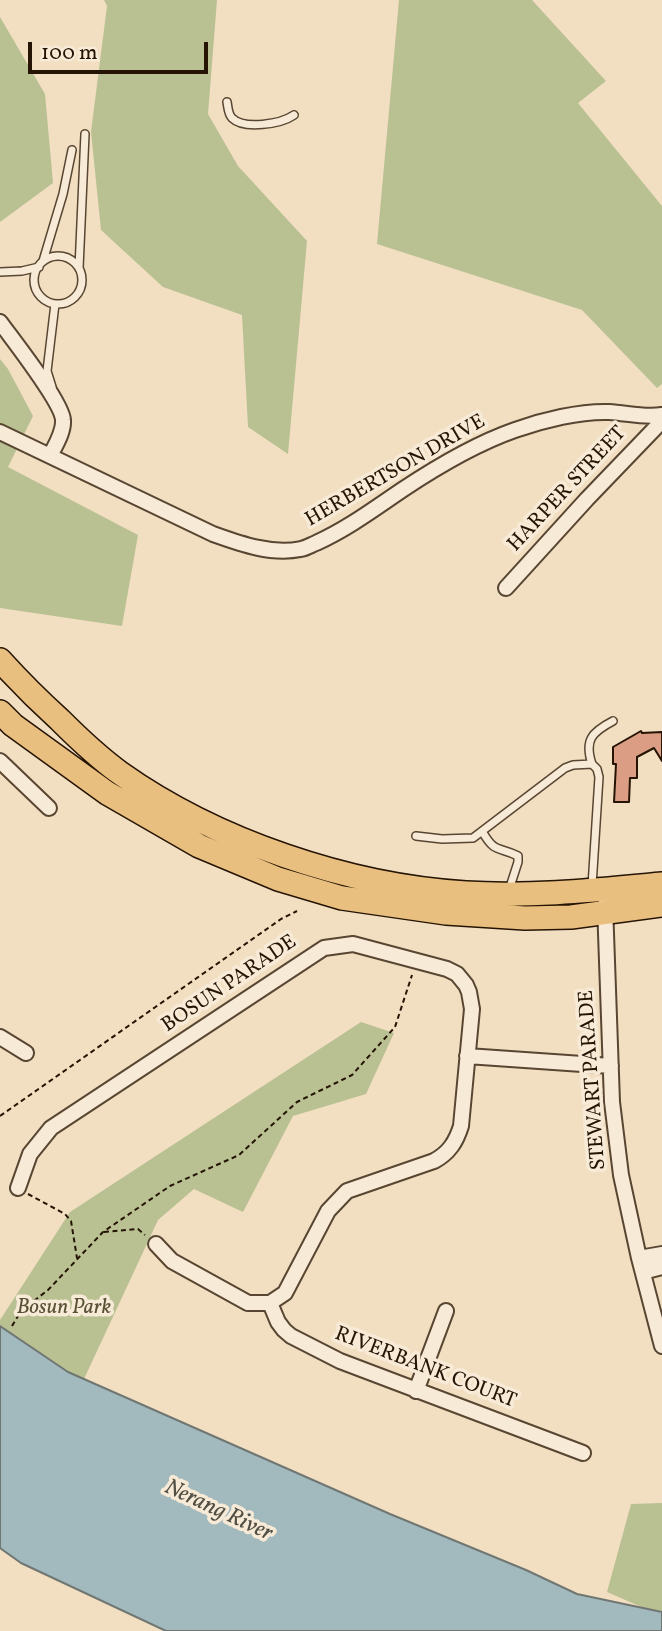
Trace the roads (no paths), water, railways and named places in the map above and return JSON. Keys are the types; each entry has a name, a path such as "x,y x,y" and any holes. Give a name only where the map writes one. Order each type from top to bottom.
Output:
{"main road":[{"path":"0,660 100,758 120,773 192,817 307,863 354,877 468,894 597,890 662,884"},
{"path":"0,712 13,725 107,793 199,846 278,879 342,898 446,913 525,918 571,917 662,905"}],"street":[{"path":"0,322 61,412 62,429 50,456"},
{"name":"HERBERTSON DRIVE","path":"0,432 213,534 243,545 272,550 302,548 333,535 446,462 481,443 516,429 546,420 606,412 647,417 662,415"},
{"name":"HARPER STREET","path":"506,588 662,421"},
{"path":"0,761 49,808"},
{"name":"STEWART PARADE","path":"597,890 606,913 612,1102 621,1175 662,1346"},
{"name":"BOSUN PARADE","path":"18,1188 30,1153 51,1128 324,947 353,944 457,974 469,992 472,1009 461,1126 455,1142 450,1150 435,1161 347,1191 328,1211 285,1293 270,1303"},
{"path":"0,1037 26,1053"},
{"path":"467,1056 611,1066"},
{"path":"156,1244 172,1261 248,1303 270,1303"},
{"path":"641,1265 662,1254"},
{"path":"641,1265 662,1267"},
{"name":"RIVERBANK COURT","path":"270,1303 278,1322 291,1336 340,1361 583,1453"},
{"path":"416,1391 446,1311"}],"lane":[{"path":"227,102 233,118 240,122 262,125 286,121 294,116"},
{"path":"72,150 60,205 35,276 36,290 45,300 55,304 68,302 78,293 82,281 79,268 85,134"},
{"path":"0,272 22,271 52,257 72,260 79,268"},
{"path":"50,394 53,389 47,371 55,304"},
{"path":"597,890 599,777 588,752 591,737 613,720"},
{"path":"416,836 473,838 565,768 592,764"},
{"path":"482,831 488,842 497,850 518,856 519,862 507,894"}],"water":[{"name":"Nerang River","path":"0,1326 68,1372 390,1514 577,1594 662,1612 662,1631 166,1631 21,1563 0,1548"}],"park label":[{"name":"Bosun Park","path":"64,1309"}]}
